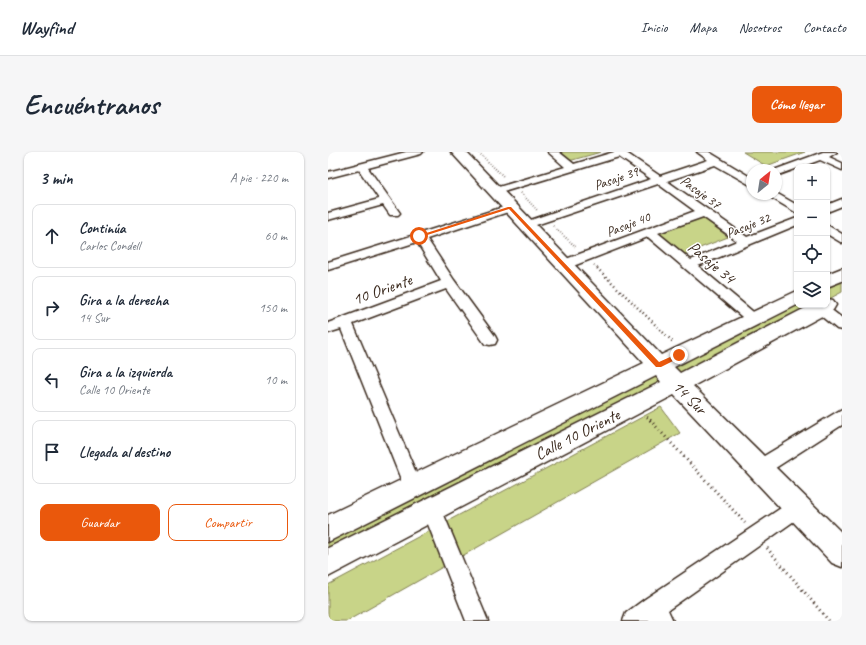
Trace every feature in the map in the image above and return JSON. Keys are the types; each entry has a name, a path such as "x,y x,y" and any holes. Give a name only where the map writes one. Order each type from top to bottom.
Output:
{"main road":[{"name":"14 Sur","path":"458,152 676,384 842,553"},
{"path":"830,280 842,274"},
{"name":"Calle 10 Oriente","path":"830,303 842,296"},
{"name":"Calle 10 Oriente","path":"328,529 794,298"},
{"name":"Calle 10 Oriente","path":"328,562 635,404 704,371 820,308"},
{"path":"498,445 512,467"}],"street":[{"path":"328,175 418,152"},
{"path":"553,152 572,167"},
{"path":"496,191 620,152"},
{"name":"Pasaje 37","path":"620,152 746,242"},
{"path":"702,152 746,178"},
{"path":"782,171 832,152"},
{"path":"820,156 842,167"},
{"name":"Pasaje 39","path":"526,225 716,161"},
{"path":"362,167 394,213"},
{"path":"780,200 794,208"},
{"path":"328,217 385,201"},
{"path":"830,207 842,202"},
{"path":"328,266 510,208"},
{"name":"Pasaje 40","path":"563,265 704,212"},
{"name":"Pasaje 32","path":"688,266 794,222"},
{"path":"830,231 842,239"},
{"name":"Pasaje 34","path":"649,232 753,319"},
{"path":"419,236 449,283 490,340"},
{"name":"10 Oriente","path":"328,328 449,283"},
{"path":"826,308 842,325"},
{"path":"345,321 413,487"},
{"path":"760,468 842,416"},
{"path":"634,621 658,614 757,536 797,508"},
{"path":"432,509 477,621"}],"path":[{"path":"635,404 757,536 829,621"}],"green space":[{"path":"558,152 601,152 569,161"},
{"path":"743,152 805,152 772,164 763,164"},
{"path":"698,214 728,237 682,255 653,230"},
{"path":"842,275 842,292 830,298 830,281"},
{"path":"794,306 794,308 811,308 328,558 328,535"},
{"path":"661,407 680,433 347,621 328,621 328,585"}],"route":[{"path":"419,236 510,208 659,365 679,355"}]}
